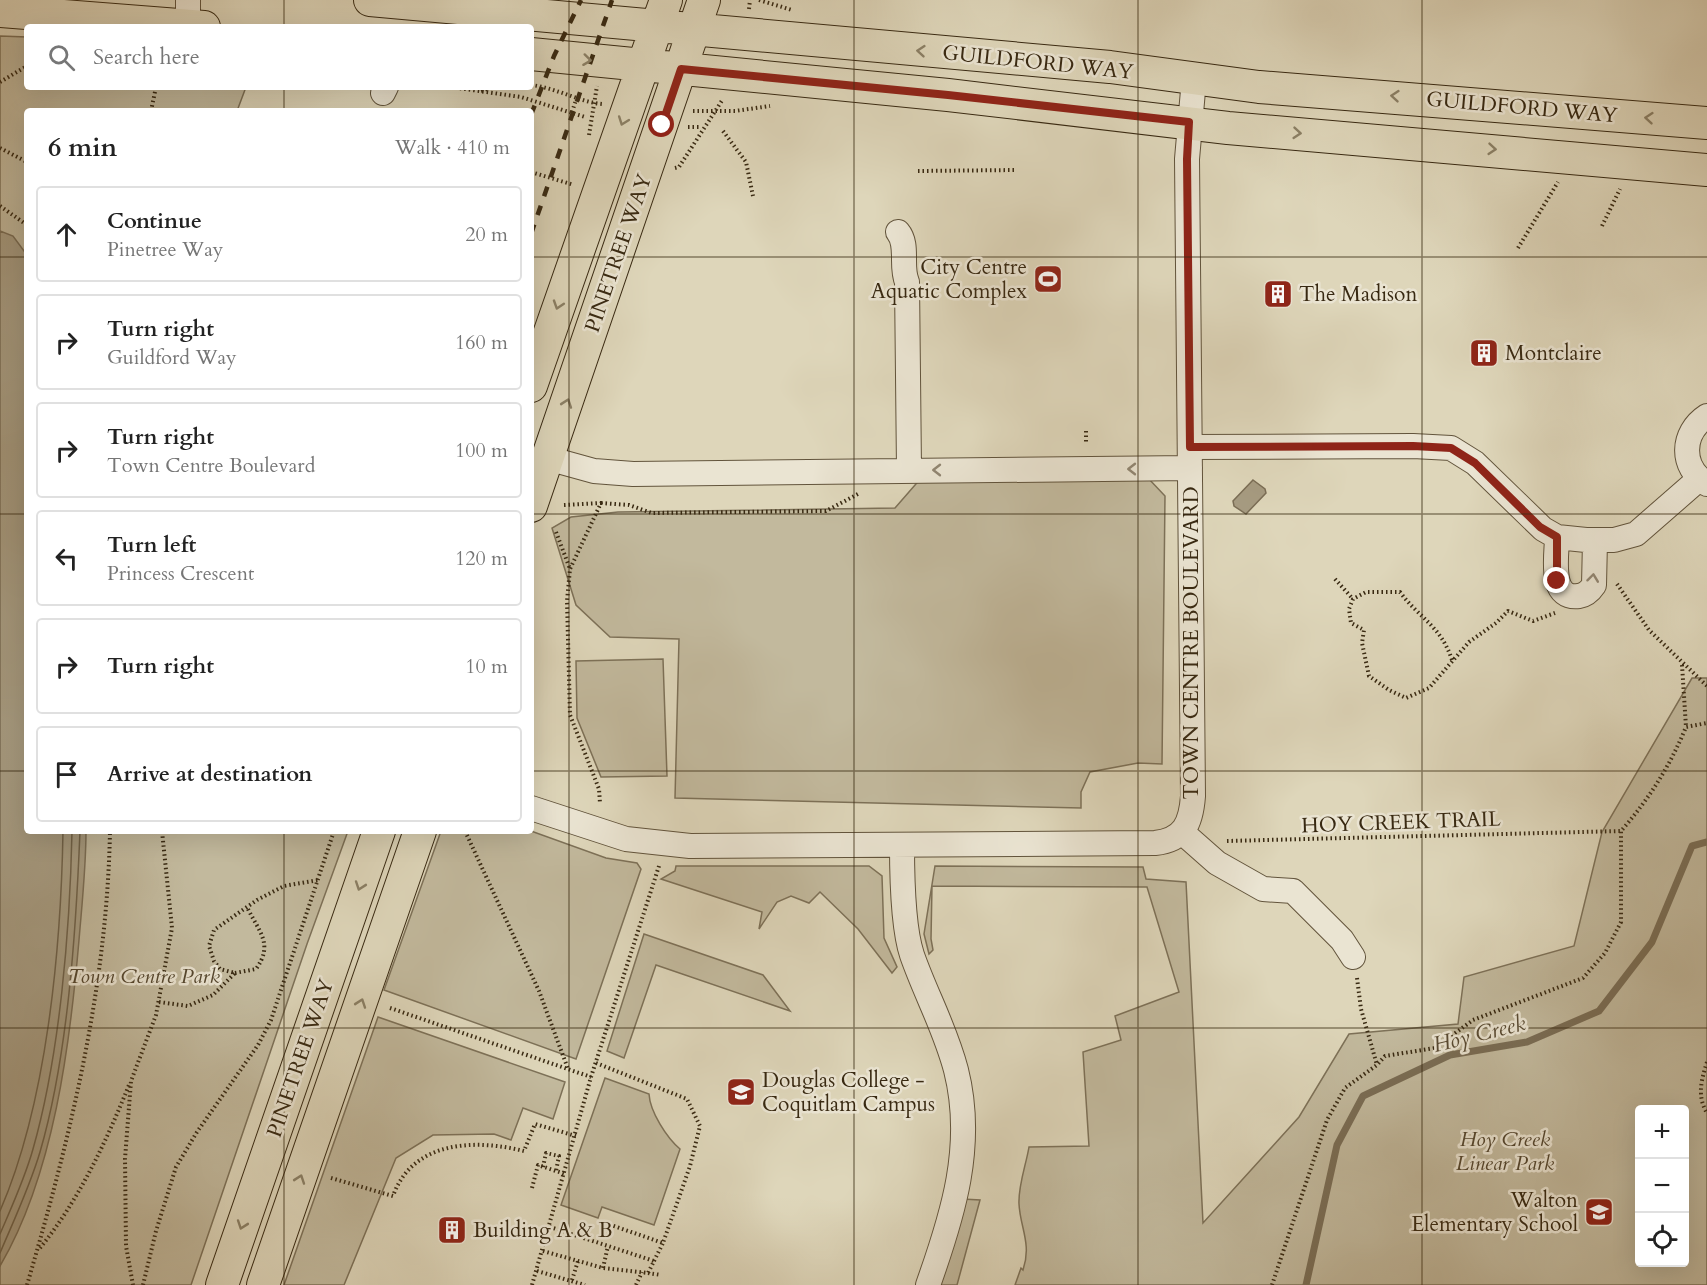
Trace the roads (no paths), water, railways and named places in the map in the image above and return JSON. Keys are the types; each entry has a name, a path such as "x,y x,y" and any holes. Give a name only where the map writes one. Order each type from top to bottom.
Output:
{"main road":[{"name":"GUILDFORD WAY","path":"370,0 700,14 1259,87 1707,123"},
{"path":"0,11 193,18"},
{"name":"PINETREE WAY","path":"534,377 661,13"},
{"name":"PINETREE WAY","path":"534,498 700,14"},
{"name":"GUILDFORD WAY","path":"534,54 948,95 1189,122 1707,170"},
{"name":"PINETREE WAY","path":"222,1285 378,834"},
{"name":"PINETREE WAY","path":"263,1285 419,834"}],"street":[{"name":"TOWN CENTRE BOULEVARD","path":"1183,833 1190,820 1193,796 1187,159 1194,79"},
{"path":"898,232 903,240 903,270 907,283 909,470"},
{"path":"548,458 594,471 633,474 909,470 1419,446 1451,448 1475,463 1540,527 1557,537 1594,541 1624,538 1640,531 1703,481 1689,463 1687,443 1693,429 1707,416"},
{"path":"1557,537 1558,583 1561,591 1572,596 1584,595 1594,585 1594,541"},
{"path":"534,809 619,837 666,844 720,847 1155,843 1173,840 1183,833 1216,863 1263,889 1293,891 1342,940 1353,957"},
{"path":"902,845 910,947 942,1023 957,1072 962,1109 962,1170 953,1213 928,1285"}],"water":[{"path":"0,231 13,236 24,251 24,834 86,834 84,886 75,980 56,1108 34,1191 19,1230 0,1266"},
{"path":"1253,480 1265,489 1266,493 1246,514 1234,506 1233,501"}],"waterway":[{"name":"Hoy Creek","path":"1306,1285 1337,1145 1363,1096 1450,1055 1527,1042 1599,1011 1652,942 1692,846 1707,842"}],"railway":[{"path":"534,108 554,56 581,0"},
{"path":"534,225 612,0"}],"place":[{"name":"City Centre Aquatic Complex","path":"1048,279"},
{"name":"The Madison","path":"1278,294"},
{"name":"Montclaire","path":"1484,353"},
{"name":"Douglas College - Coquitlam Campus","path":"741,1092"},
{"name":"Walton Elementary School","path":"1599,1212"},
{"name":"Building A & B","path":"452,1230"}],"park label":[{"name":"Town Centre Park","path":"144,976"},
{"name":"Hoy Creek Linear Park","path":"1505,1151"}]}
